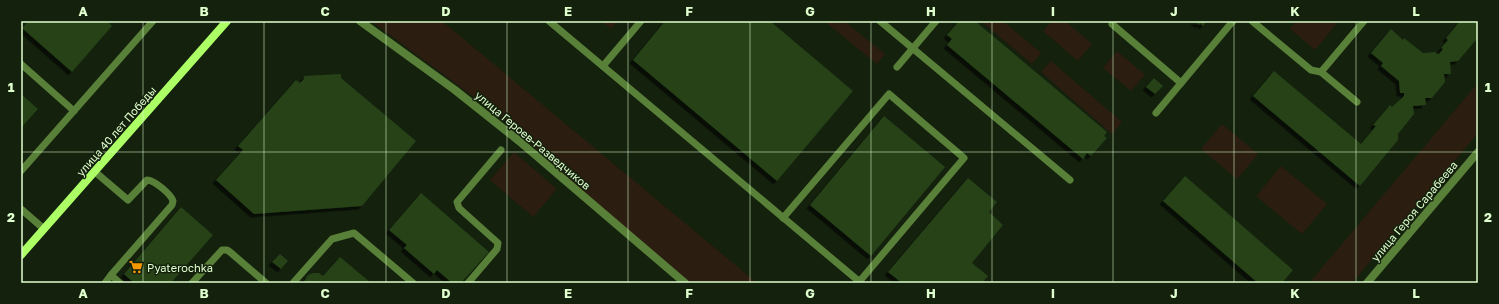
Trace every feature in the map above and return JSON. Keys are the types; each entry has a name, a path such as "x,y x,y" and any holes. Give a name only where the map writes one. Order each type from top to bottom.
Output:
{"street":[{"name":"улица Героев-Разведчиков","path":"360,21 514,136 686,283"},
{"name":"улица 40 лет Победы","path":"21,255 223,22"},
{"name":"улица Героя Сарабеева","path":"1367,283 1478,152"}],"lane":[{"path":"21,171 150,24 141,21"},
{"path":"549,21 860,282 964,158 889,94 784,218"},
{"path":"602,66 640,21"},
{"path":"880,21 1070,180"},
{"path":"897,67 936,21"},
{"path":"1156,113 1233,21"},
{"path":"1252,21 1311,70 1321,72 1357,102"},
{"path":"1321,72 1364,21"},
{"path":"1112,24 1182,83"},
{"path":"21,64 74,111"},
{"path":"468,283 497,249 498,243 459,208 457,202 501,150"},
{"path":"94,171 128,200 147,180 154,182 173,198 174,201 104,283"},
{"path":"21,209 44,229"},
{"path":"294,283 332,239 350,233 354,233 413,283"},
{"path":"192,283 222,250 230,252 266,283"},
{"path":"111,275 120,283"}],"shaded area":[{"path":"371,21 442,21 757,283 685,283 498,115"},
{"path":"601,21 618,21 611,29"},
{"path":"824,21 844,21 885,54 877,64"},
{"path":"981,21 1003,21 1041,53 1032,64"},
{"path":"1052,21 1065,21 1092,44 1078,61 1043,31"},
{"path":"1296,21 1339,21 1315,50 1290,29"},
{"path":"1117,51 1145,75 1131,91 1103,68"},
{"path":"1051,61 1122,122 1112,134 1041,72"},
{"path":"1478,83 1478,133 1352,283 1309,283"},
{"path":"1222,124 1258,154 1237,179 1201,149"},
{"path":"514,152 557,189 533,217 490,180"},
{"path":"1281,166 1327,204 1302,234 1256,196"}],"building":[{"path":"29,21 107,21 112,26 72,72 22,28"},
{"path":"665,21 770,21 853,91 777,181 633,60"},
{"path":"959,21 975,21 1107,132 1104,136 1107,138 1091,156 1087,153 1083,159 947,45 952,39 947,35"},
{"path":"1194,21 1207,21 1203,26"},
{"path":"1460,21 1478,21 1478,39 1458,61 1450,62 1451,74 1444,74 1445,82 1432,98 1425,98 1426,105 1413,106 1414,114 1398,134 1398,140 1360,186 1253,96 1274,71 1361,144 1376,126 1373,125 1390,105 1392,107 1404,96 1404,93 1400,93 1399,81 1381,66 1383,63 1371,53 1391,29 1403,40 1404,38 1423,53 1436,52 1436,54 1439,54 1443,49 1441,48 1448,40 1446,38"},
{"path":"341,74 341,78 416,141 362,206 254,214 216,180 243,150 238,146 296,80 300,83 304,79 304,76"},
{"path":"1154,78 1163,86 1155,94 1146,87"},
{"path":"21,94 38,109 21,128"},
{"path":"884,116 945,167 871,256 810,205"},
{"path":"1185,176 1293,270 1282,283 1258,283 1163,201"},
{"path":"968,178 997,202 989,212 1003,225 972,263 988,276 982,283 902,283 888,272"},
{"path":"421,193 489,252 461,283 452,283 437,270 434,274 404,248 407,245 389,230"},
{"path":"181,207 213,235 171,283 134,283 124,274"},
{"path":"280,254 288,261 281,269 272,262"},
{"path":"340,257 371,283 303,283 308,275 313,273 319,273 323,276"}],"place":[{"name":"Pyaterochka","path":"136,267"}]}
